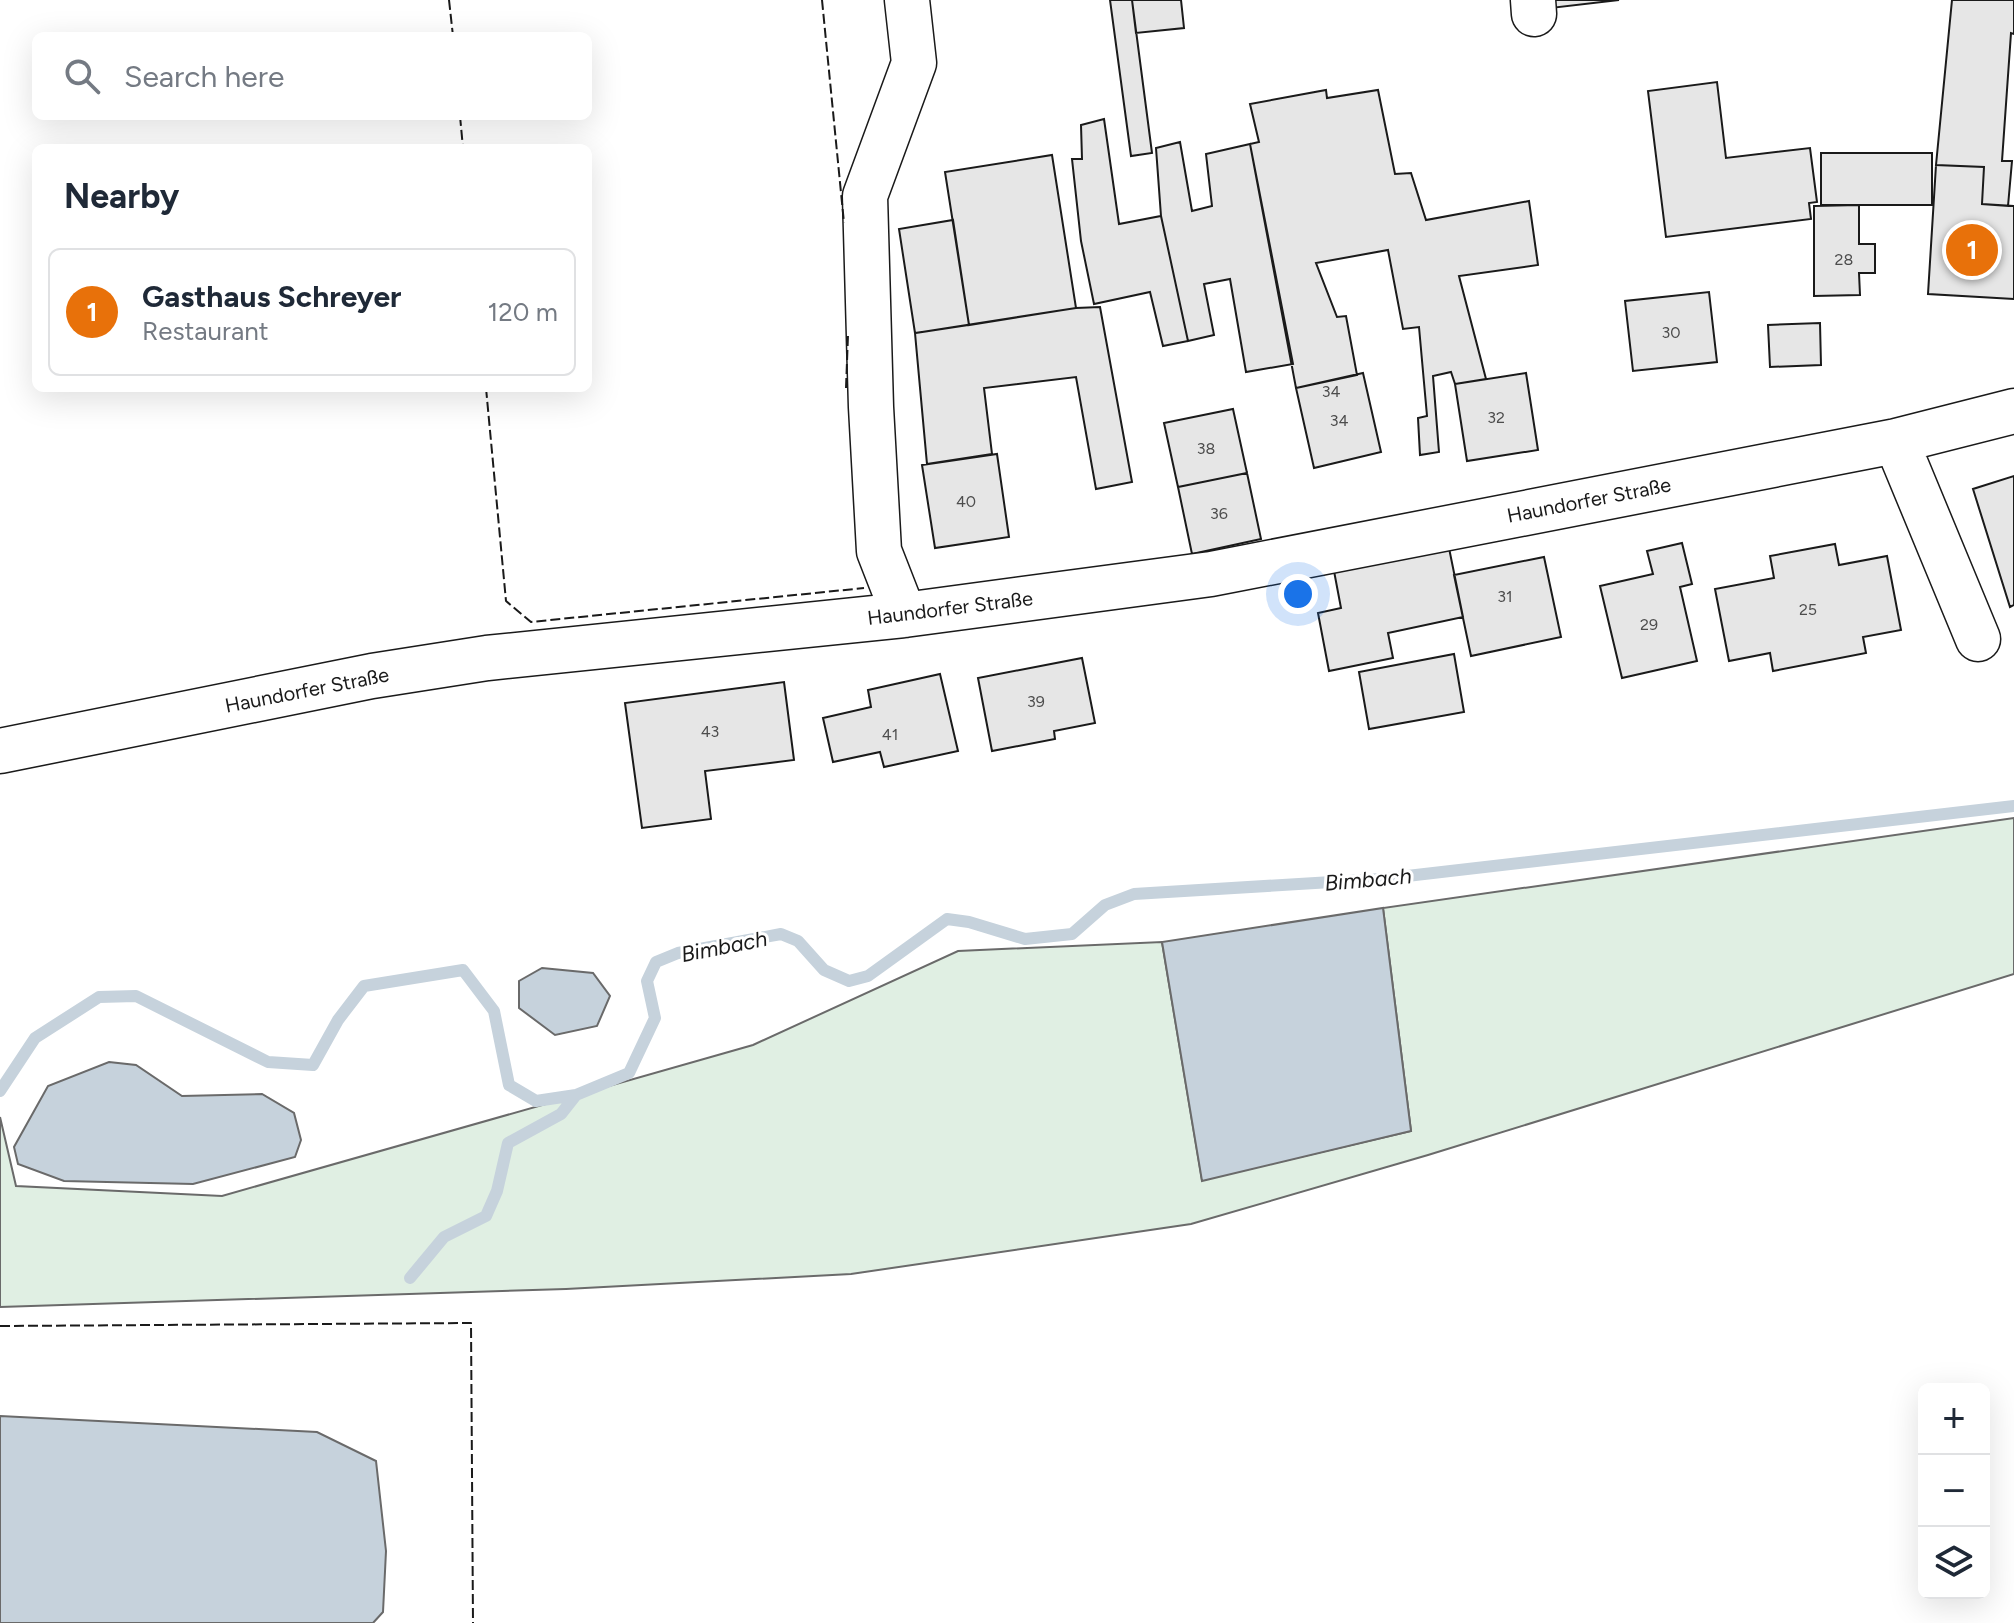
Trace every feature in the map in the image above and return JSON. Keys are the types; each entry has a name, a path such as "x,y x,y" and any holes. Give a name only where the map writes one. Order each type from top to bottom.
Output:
{"street":[{"path":"904,615 879,551 865,196 914,63 907,0"},
{"name":"Haundorfer Straße","path":"0,751 372,676 487,658 904,615 1211,574 1896,441 2014,411"},
{"path":"1896,441 1978,639"}],"green space":[{"path":"2014,818 2014,974 1428,1155 1191,1224 851,1274 566,1289 0,1307 0,1117 16,1186 222,1196 753,1045 958,951 1162,942 1202,1180 1411,1131 1383,908"}],"shaded area":[{"path":"1383,908 1411,1131 1202,1181 1162,942"},
{"path":"542,968 593,973 610,996 597,1026 555,1035 519,1008 519,981"},
{"path":"109,1062 136,1065 182,1096 262,1094 294,1113 301,1140 295,1157 193,1184 64,1181 18,1164 14,1147 48,1086"},
{"path":"0,1416 317,1432 376,1461 386,1551 383,1612 373,1623 0,1623"}],"building":[{"path":"1110,0 1132,0 1152,153 1131,156"},
{"path":"1132,0 1181,0 1184,28 1136,33"},
{"path":"1551,0 1619,0 1551,8"},
{"path":"1952,0 2014,0 2014,34 2011,33 2002,161 2012,161 2008,206 1982,204 1984,167 1936,165"},
{"path":"1717,82 1726,158 1810,148 1817,202 1809,203 1811,219 1666,237 1648,91"},
{"path":"1326,90 1327,98 1378,90 1395,174 1411,173 1426,220 1529,201 1538,265 1459,276 1486,379 1455,384 1451,372 1433,376 1439,452 1420,455 1418,418 1427,416 1419,327 1403,329 1388,250 1316,263 1337,317 1346,316 1357,375 1296,388 1250,144 1259,142 1250,104"},
{"path":"1104,119 1119,224 1161,216 1188,341 1163,346 1150,292 1094,304 1081,241 1072,159 1082,159 1081,125"},
{"path":"1180,142 1192,211 1212,206 1206,154 1250,144 1293,364 1246,372 1230,279 1204,284 1214,335 1188,341 1161,216 1156,148"},
{"path":"1821,153 1932,153 1932,205 1821,205"},
{"path":"1052,155 1076,308 969,325 945,172"},
{"path":"1936,165 1984,167 1982,204 2014,206 2014,299 1928,294"},
{"path":"1859,205 1859,244 1875,244 1875,273 1859,273 1860,295 1814,296 1814,206"},
{"path":"953,220 969,325 915,333 899,229"},
{"path":"1709,292 1717,362 1633,371 1625,301"},
{"path":"1100,307 1132,482 1096,489 1076,377 984,388 992,454 927,464 915,333"},
{"path":"1820,323 1821,365 1770,367 1768,325"},
{"path":"1363,373 1381,452 1314,468 1296,388"},
{"path":"1526,373 1538,450 1467,461 1455,384"},
{"path":"1233,409 1247,473 1178,487 1164,423"},
{"path":"997,454 1009,537 935,548 922,465"},
{"path":"1247,473 1261,539 1192,554 1178,487"},
{"path":"2014,476 2014,605 2010,607 1973,489"},
{"path":"1682,543 1692,584 1680,587 1697,661 1622,678 1600,586 1653,574 1647,551"},
{"path":"1835,544 1839,565 1887,556 1901,630 1863,637 1866,653 1773,671 1770,653 1729,661 1715,589 1774,578 1770,556"},
{"path":"1449,548 1463,617 1388,633 1393,658 1329,671 1318,613 1341,608 1334,571"},
{"path":"1544,557 1561,637 1471,656 1454,575"},
{"path":"1454,654 1464,712 1369,729 1359,672"},
{"path":"1082,658 1095,723 1054,731 1055,739 992,751 978,678"},
{"path":"940,674 958,751 884,767 880,752 833,762 823,718 871,707 868,690"},
{"path":"784,682 794,760 705,771 711,819 642,828 625,703"}],"waterway":[{"name":"Bimbach","path":"0,1091 35,1038 99,997 136,996 268,1062 313,1065 338,1020 364,986 463,970 494,1011 509,1085 536,1101 576,1095 629,1073 655,1018 647,981 656,962 678,953 781,934 798,941 824,970 849,981 868,976 947,919 969,922 1025,939 1072,934 1105,905 1134,894 1381,879 2014,806"},
{"path":"410,1278 444,1237 486,1216 497,1191 508,1143 561,1114 576,1095"}],"fence":[{"path":"449,0 453,32"},
{"path":"822,0 844,223"},
{"path":"460,120 463,144"},
{"path":"846,388 848,335"},
{"path":"486,392 506,601 531,622 864,588"},
{"path":"0,1326 471,1323 473,1623"}],"place":[{"name":"Gasthaus Schreyer","path":"1972,250"}]}
